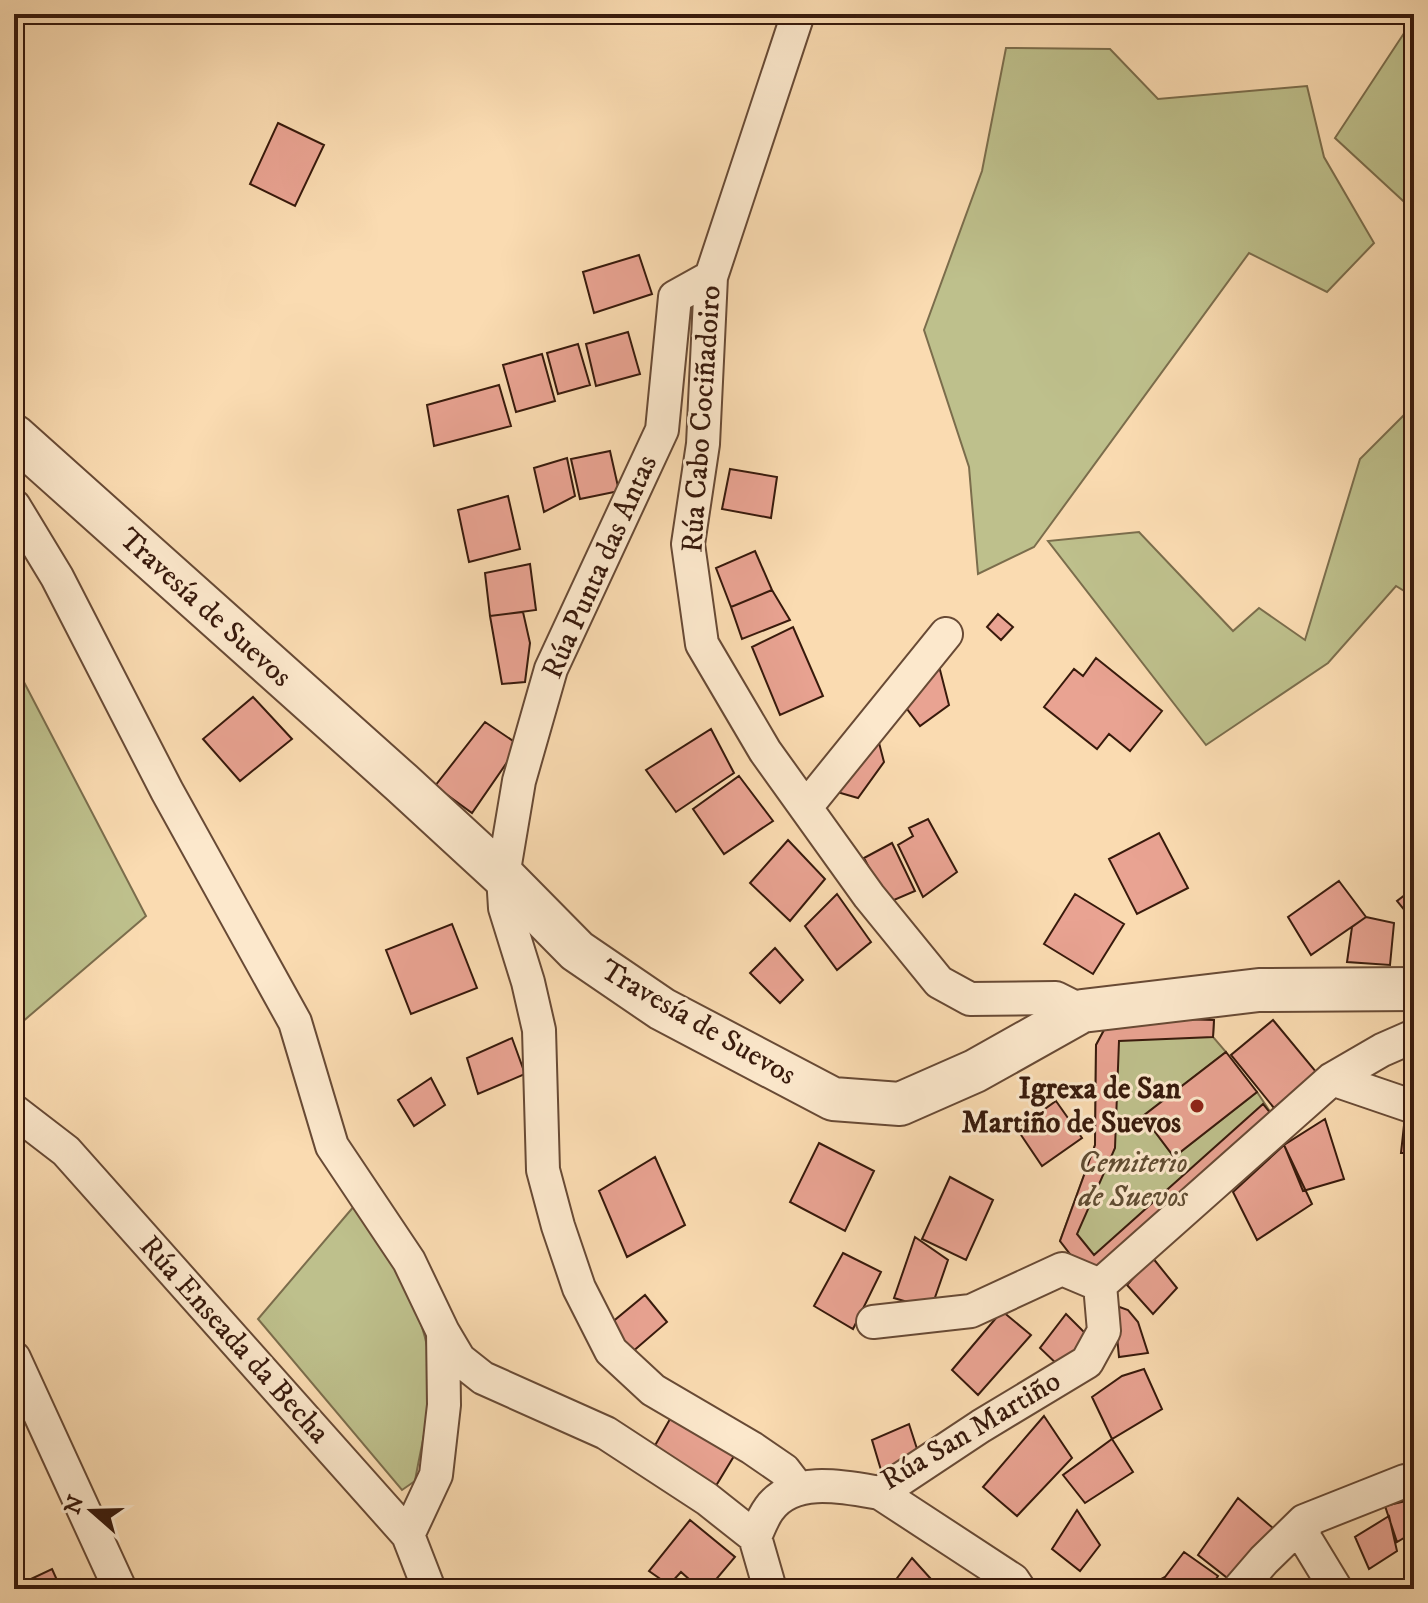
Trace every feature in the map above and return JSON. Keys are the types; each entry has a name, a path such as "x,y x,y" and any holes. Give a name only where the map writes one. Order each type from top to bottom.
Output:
{"street":[{"name":"Rúa Cabo Cociñadoiro","path":"798,14 711,277 703,444 688,544 702,644 765,751 869,896 939,982 970,999 1056,998 1082,1011"},
{"name":"Rúa Punta das Antas","path":"503,876 519,781 551,669 662,430 675,297 711,277"},
{"name":"Travesía de Suevos","path":"14,436 503,876 577,951 662,1009 833,1099 900,1104 975,1071 1082,1011 1259,990 1414,989"},
{"path":"14,506 57,577 167,791 295,1022 332,1146 409,1261 459,1359 483,1378 606,1433 707,1499 755,1537 770,1589"},
{"path":"806,807 946,634"},
{"path":"503,876 505,908 539,1030 543,1170 579,1288 611,1351 653,1390 752,1448 784,1470 797,1487 770,1507 755,1537"},
{"path":"873,1322 971,1311 1062,1269 1100,1285 1332,1079 1382,1050 1414,1036"},
{"path":"1332,1079 1414,1107"},
{"name":"Rúa Enseada da Becha","path":"14,1111 66,1151 408,1535 429,1589"},
{"name":"Rúa San Martiño","path":"797,1487 847,1487 880,1493 981,1426 1087,1362 1104,1331 1100,1285"},
{"path":"408,1535 436,1475 444,1405 443,1332"},
{"path":"14,1358 120,1589"},
{"path":"1239,1589 1304,1521 1405,1481 1414,1486"},
{"path":"880,1493 1013,1580 1019,1589"},
{"path":"1304,1521 1305,1538 1336,1589"}],"green space":[{"path":"1414,18 1414,211 1335,138"},
{"path":"1006,48 1110,49 1158,99 1307,86 1324,157 1374,243 1327,292 1249,253 1034,547 978,574 969,467 924,330 982,171"},
{"path":"1414,405 1414,597 1396,586 1328,663 1206,745 1048,541 1139,532 1233,631 1259,608 1305,640 1360,459"},
{"path":"14,663 146,916 14,1029"},
{"name":"Cemiterio de Suevos","path":"1111,1017 1214,1020 1213,1037 1226,1052 1143,1116 1174,1157 1257,1092 1275,1119 1095,1273 1060,1241 1095,1145 1096,1045"},
{"path":"355,1205 405,1286 423,1329 428,1352 431,1388 425,1428 415,1481 402,1490 258,1319"}],"building":[{"path":"278,123 324,145 295,206 250,184"},
{"path":"639,255 652,294 594,313 583,272"},
{"path":"628,332 640,374 596,386 586,344"},
{"path":"578,344 590,385 558,394 547,353"},
{"path":"542,354 555,401 516,412 503,365"},
{"path":"499,385 511,426 434,446 427,405"},
{"path":"610,451 619,491 580,499 571,459"},
{"path":"567,458 575,496 544,512 534,468"},
{"path":"730,469 777,477 771,518 722,509"},
{"path":"508,496 520,549 469,562 458,510"},
{"path":"755,551 772,590 731,607 716,568"},
{"path":"530,564 536,610 490,616 485,573"},
{"path":"772,590 790,620 742,639 731,607"},
{"path":"523,612 530,643 525,682 502,684 490,616"},
{"path":"998,614 1013,627 1001,640 987,627"},
{"path":"793,627 823,696 780,715 752,647"},
{"path":"1096,658 1162,711 1130,751 1109,734 1097,749 1044,707 1074,669 1083,676"},
{"path":"939,666 949,705 920,726 904,705"},
{"path":"253,697 292,739 240,781 203,739"},
{"path":"485,722 519,745 472,813 435,786"},
{"path":"711,729 734,773 676,812 646,770"},
{"path":"878,739 884,762 858,798 837,792"},
{"path":"739,776 773,821 724,854 693,809"},
{"path":"928,819 957,872 923,897 898,845 913,836 909,828"},
{"path":"1159,833 1188,888 1137,914 1109,859"},
{"path":"788,840 825,879 790,921 750,883"},
{"path":"892,843 915,891 887,903 864,858"},
{"path":"1339,881 1366,917 1311,955 1288,917"},
{"path":"1414,888 1414,922 1397,901"},
{"path":"837,894 871,942 837,970 805,926"},
{"path":"1075,894 1124,924 1093,974 1044,944"},
{"path":"1366,917 1394,923 1390,965 1347,962 1352,927"},
{"path":"452,924 477,988 411,1014 386,950"},
{"path":"775,948 803,980 780,1003 750,973"},
{"path":"1111,1017 1214,1020 1213,1037 1119,1041 1115,1148 1077,1234 1094,1255 1263,1104 1275,1119 1095,1273 1083,1271 1060,1241 1095,1145 1096,1045"},
{"path":"1273,1020 1317,1073 1274,1108 1231,1055"},
{"path":"512,1038 525,1074 478,1094 467,1058"},
{"name":"Igrexa de San Martiño de Suevos","path":"1226,1052 1257,1092 1174,1157 1143,1116"},
{"path":"431,1078 445,1105 414,1126 398,1100"},
{"path":"1056,1101 1082,1138 1042,1166 1017,1129"},
{"path":"1405,1116 1414,1119 1414,1153 1401,1153"},
{"path":"1325,1119 1344,1179 1303,1191 1284,1145"},
{"path":"819,1143 874,1171 845,1231 790,1202"},
{"path":"1284,1145 1312,1204 1257,1240 1233,1192"},
{"path":"655,1157 685,1225 627,1257 599,1191"},
{"path":"950,1177 993,1200 966,1260 922,1239"},
{"path":"915,1237 948,1260 931,1309 894,1298"},
{"path":"843,1253 881,1272 853,1329 814,1306"},
{"path":"1152,1257 1177,1288 1153,1314 1127,1285"},
{"path":"645,1295 667,1322 631,1353 610,1324"},
{"path":"1114,1305 1128,1310 1138,1322 1148,1353 1119,1357"},
{"path":"1002,1311 1031,1335 978,1395 952,1370"},
{"path":"1066,1314 1089,1337 1061,1368 1040,1348"},
{"path":"1144,1369 1162,1409 1112,1439 1092,1397 1122,1376"},
{"path":"1044,1416 1072,1458 1017,1516 983,1487"},
{"path":"670,1419 734,1456 714,1489 653,1449"},
{"path":"909,1424 918,1452 884,1480 872,1440"},
{"path":"1112,1439 1133,1472 1085,1503 1063,1475"},
{"path":"1238,1498 1274,1529 1235,1584 1198,1555"},
{"path":"1414,1499 1414,1532 1397,1542 1385,1506"},
{"path":"1077,1510 1100,1545 1080,1571 1052,1549"},
{"path":"1389,1516 1397,1551 1369,1569 1355,1537"},
{"path":"690,1520 735,1557 708,1589 700,1589 681,1572 669,1585 649,1571"},
{"path":"1184,1552 1218,1576 1210,1589 1143,1589 1165,1577"},
{"path":"912,1558 940,1589 889,1589"},
{"path":"52,1569 61,1589 14,1589 14,1587"}],"place":[{"name":"Igrexa de San Martiño de Suevos","path":"1197,1106"}]}
